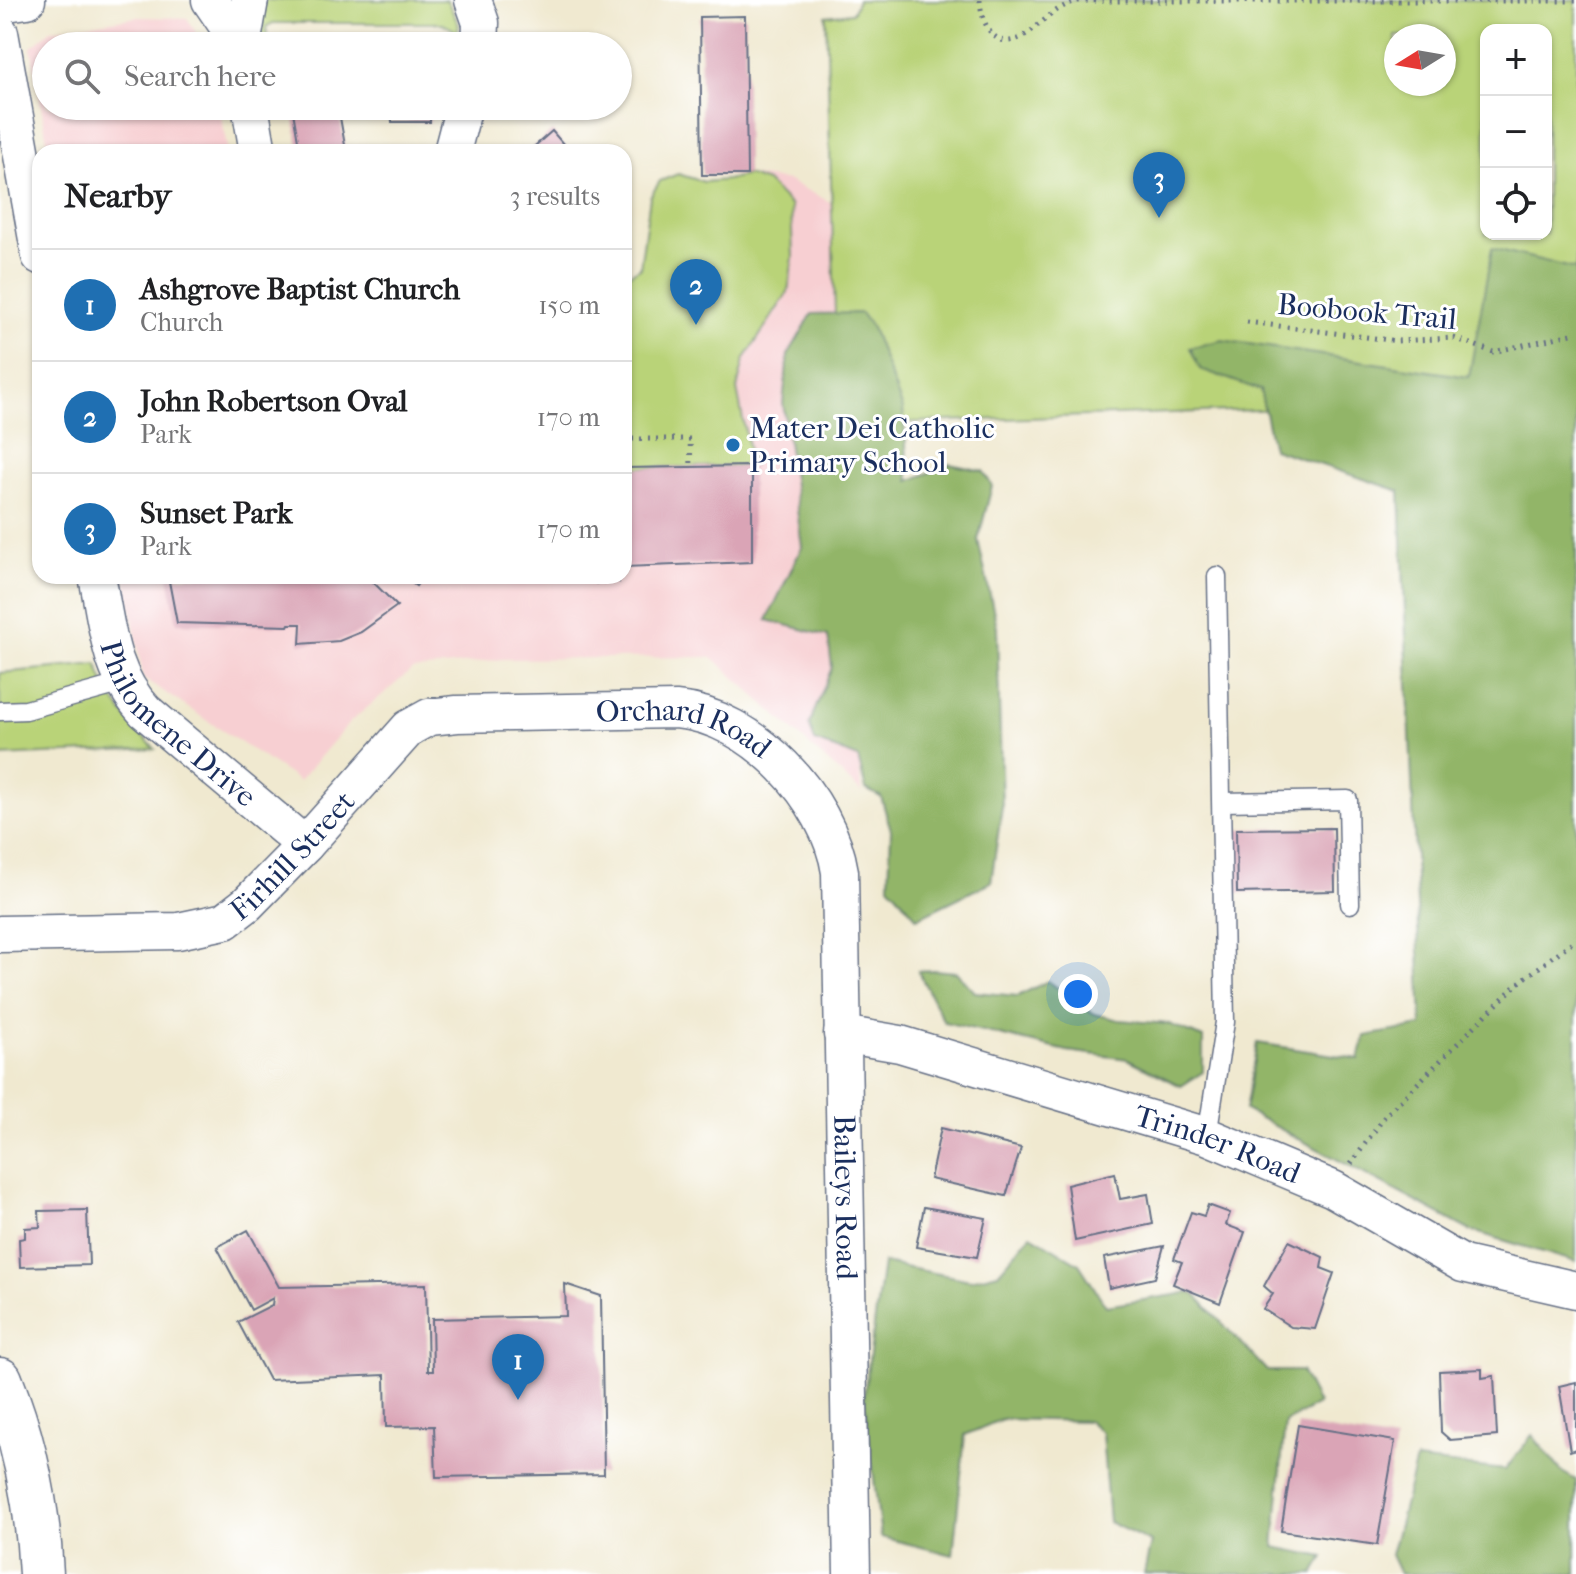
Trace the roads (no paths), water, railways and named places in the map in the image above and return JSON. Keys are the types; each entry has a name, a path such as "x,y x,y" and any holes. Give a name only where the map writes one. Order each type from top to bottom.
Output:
{"main road":[{"path":"0,1380 27,1467 38,1525 41,1574"}],"street":[{"path":"0,4 27,0"},
{"path":"210,0 231,32"},
{"path":"242,32 250,0"},
{"path":"473,0 481,23 481,32"},
{"path":"0,33 32,211"},
{"path":"252,120 257,144"},
{"path":"454,144 460,120"},
{"name":"Philomene Drive","path":"99,584 114,662 123,683 145,711 305,845"},
{"name":"Orchard Road","path":"505,712 654,709 704,715 748,738 779,763 808,795 825,822"},
{"name":"Firhill Street","path":"0,934 160,932 211,925 236,914 305,845 413,725 434,716 505,712"},
{"name":"Baileys Road","path":"825,822 840,872 852,1574"},
{"name":"Trinder Road","path":"842,1034 900,1044 1207,1136 1333,1189 1463,1264 1576,1290"}],"lane":[{"path":"1207,1136 1225,1022 1217,576"},
{"path":"0,711 26,710 123,683"},
{"path":"1222,802 1348,800 1350,904"}],"place":[{"name":"Sunset Park","path":"1159,218"},
{"name":"John Robertson Oval","path":"696,325"},
{"name":"Mater Dei Catholic Primary School","path":"733,445"},
{"name":"Ashgrove Baptist Church","path":"518,1400"}]}
